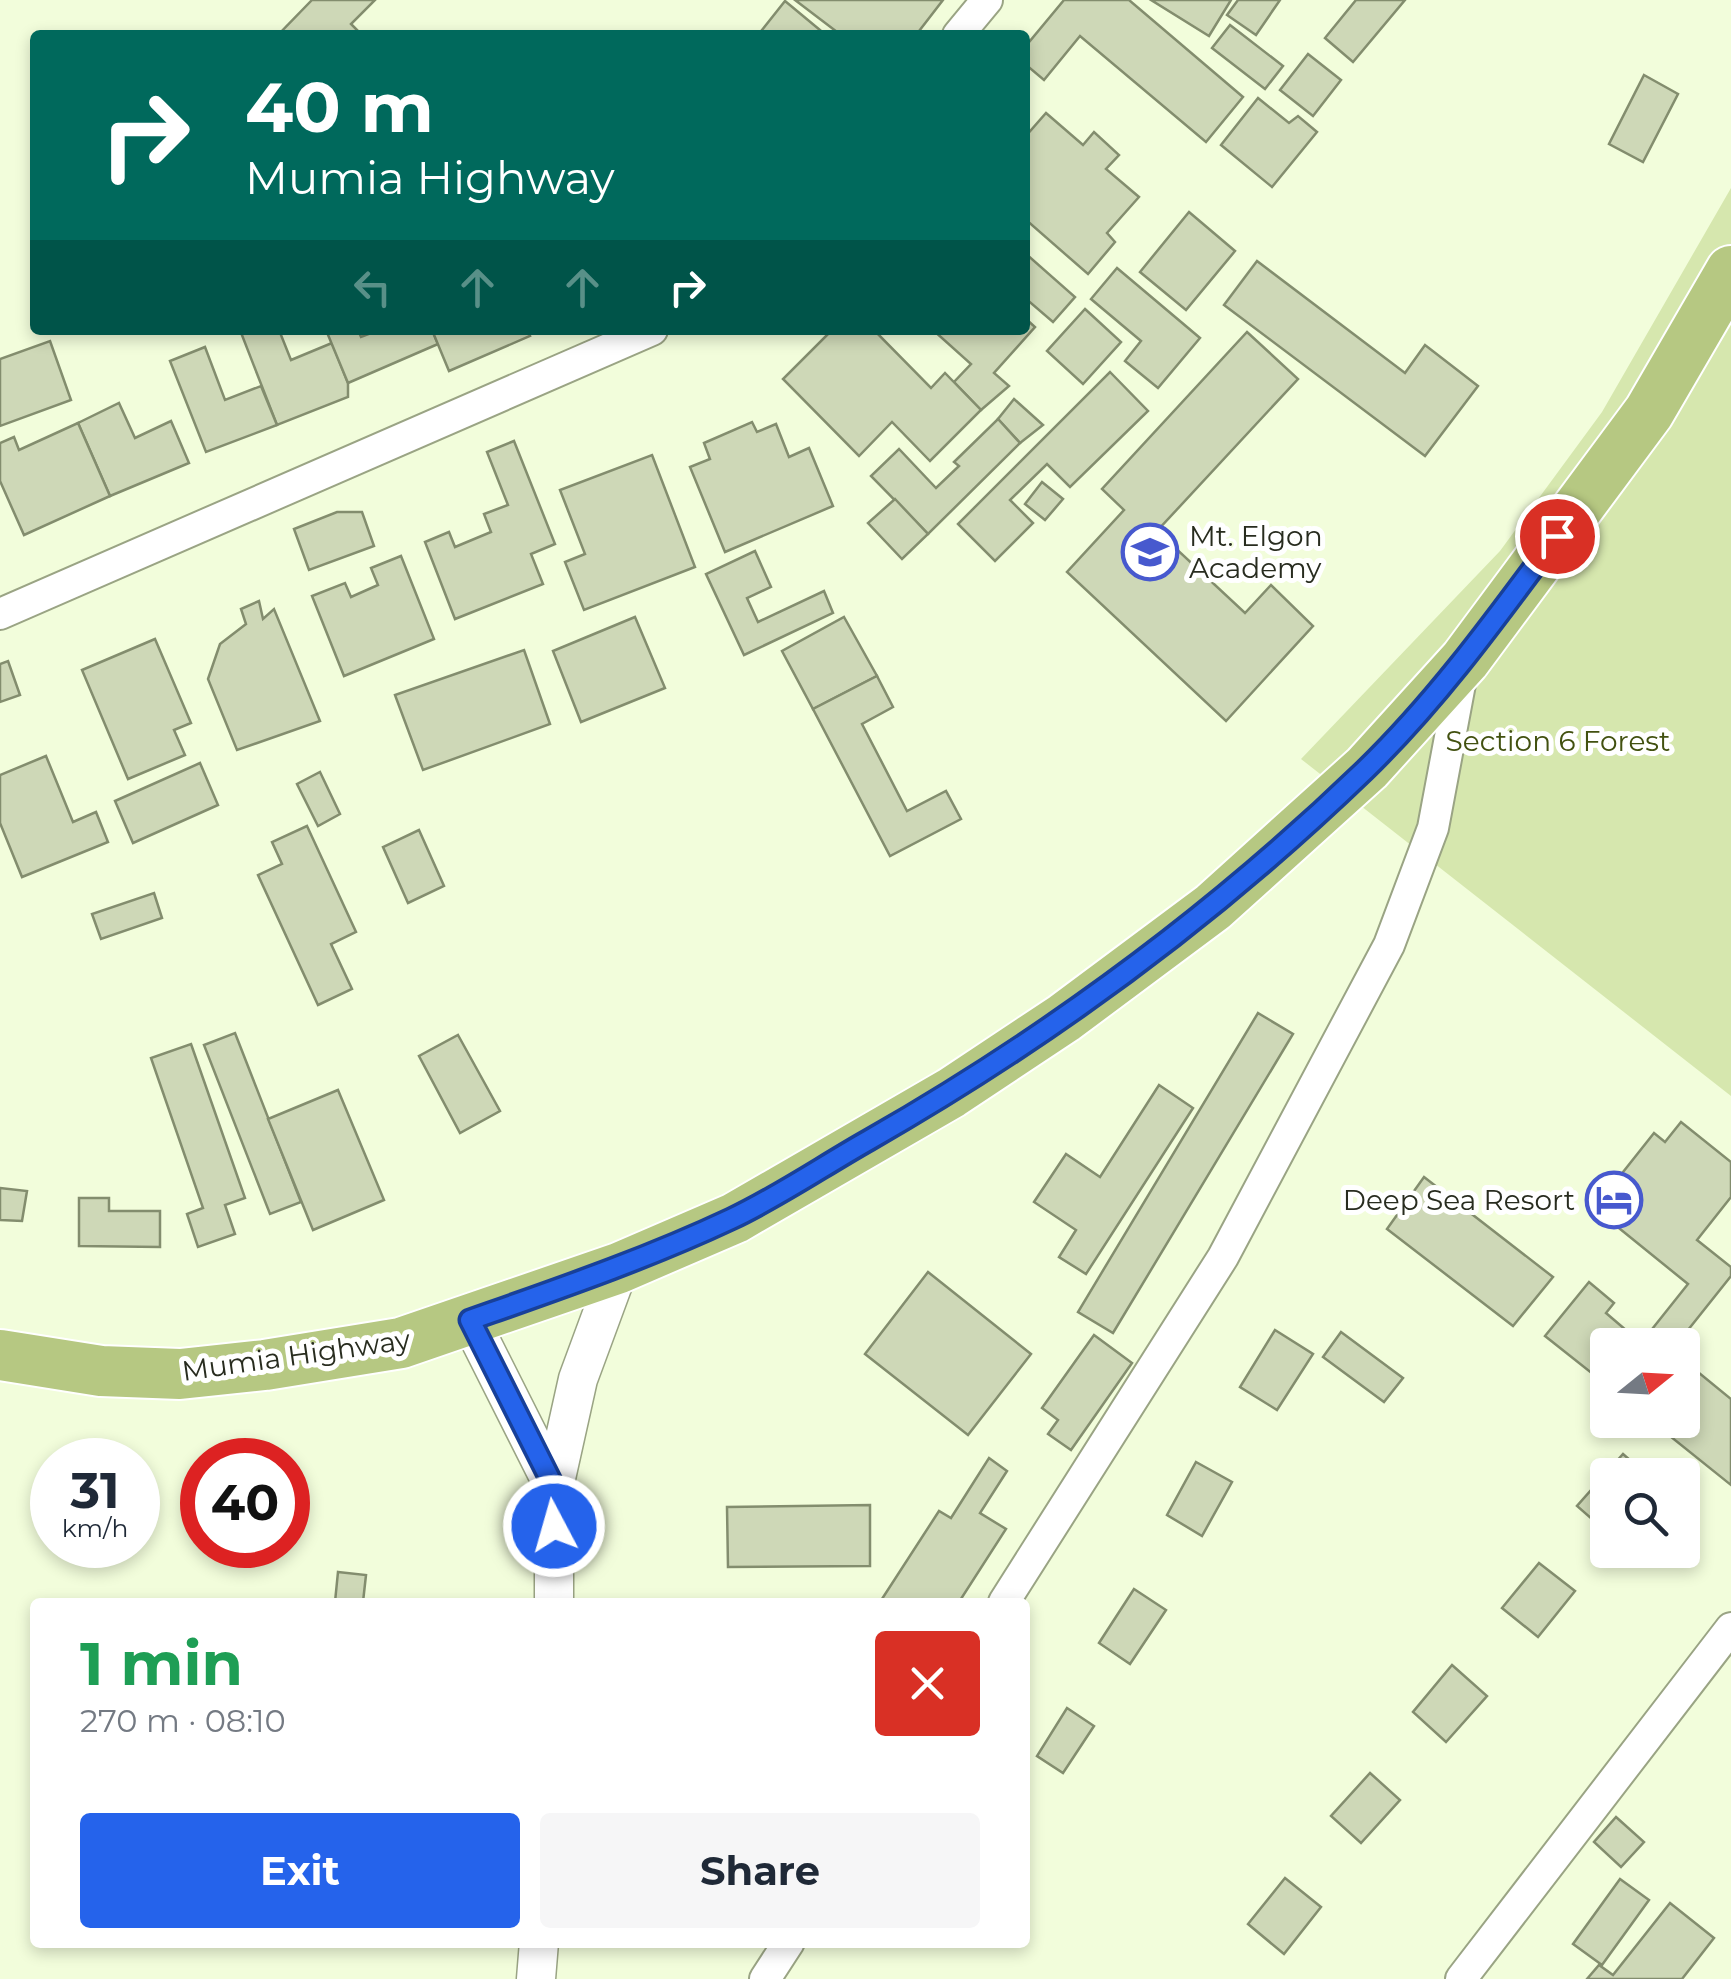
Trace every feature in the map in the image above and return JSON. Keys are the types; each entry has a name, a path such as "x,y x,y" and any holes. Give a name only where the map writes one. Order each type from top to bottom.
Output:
{"highway":[{"name":"Mumia Highway","path":"0,1355 101,1371 180,1374 401,1344 619,1268 735,1218 952,1093 1064,1018 1213,907 1367,768 1465,660 1649,412 1731,271"}],"street":[{"path":"962,30 987,0"},
{"path":"0,614 641,335"},
{"path":"1007,1598 1223,1258 1390,945 1433,828 1465,660"},
{"path":"554,1598 554,1487 578,1379 619,1268"},
{"path":"470,1320 554,1487"},
{"path":"1461,1979 1731,1628"},
{"path":"536,1979 539,1948"},
{"path":"766,1979 784,1948"}],"green space":[{"name":"Section 6 Forest","path":"1731,188 1731,1096 1301,759 1500,551 1602,412"}],"building":[{"path":"312,0 375,0 351,24 357,30 283,30"},
{"path":"795,0 943,0 920,30 834,30"},
{"path":"1064,0 1129,0 1243,97 1206,142 1080,36 1044,80 1030,68 1030,41"},
{"path":"1151,0 1231,0 1209,36"},
{"path":"1238,0 1280,0 1256,35 1227,15"},
{"path":"1356,0 1405,0 1353,62 1325,38"},
{"path":"785,1 820,30 762,30"},
{"path":"1230,25 1283,66 1265,89 1212,48"},
{"path":"1308,54 1341,80 1313,116 1280,90"},
{"path":"1644,75 1678,94 1643,162 1609,144"},
{"path":"1258,98 1289,123 1298,116 1317,132 1272,187 1221,145"},
{"path":"1046,113 1083,145 1094,132 1119,155 1106,169 1139,197 1107,233 1115,242 1088,274 1030,223 1030,131"},
{"path":"1189,212 1235,251 1186,310 1140,272"},
{"path":"1030,257 1075,297 1053,322 1030,302"},
{"path":"1257,261 1405,373 1425,345 1478,386 1425,456 1224,305"},
{"path":"1117,268 1200,338 1158,388 1125,361 1141,341 1091,299"},
{"path":"1085,309 1121,342 1083,384 1047,351"},
{"path":"1247,332 1298,379 1157,531 1245,613 1271,585 1313,626 1226,721 1067,572 1124,510 1102,489"},
{"path":"242,335 281,335 291,360 332,343 348,383 348,397 277,425"},
{"path":"328,335 434,335 438,344 348,383"},
{"path":"434,335 530,336 449,371"},
{"path":"827,335 879,335 931,388 945,373 981,410 930,461 892,422 859,456 783,379"},
{"path":"939,335 1028,335 994,373 1009,386 981,410 954,382 971,364"},
{"path":"50,341 71,400 0,426 0,359"},
{"path":"205,347 225,400 261,386 277,425 206,452 170,361"},
{"path":"1110,372 1148,411 1070,487 1047,464 1010,500 1033,523 995,561 958,524"},
{"path":"1014,399 1043,425 1020,443 998,419"},
{"path":"119,403 135,438 171,421 189,463 110,496 78,423"},
{"path":"998,419 1020,443 928,534 871,476 899,449 936,488 959,466 954,462"},
{"path":"752,422 757,432 776,424 789,457 809,448 833,506 725,552 690,467 710,459 704,443"},
{"path":"78,423 110,496 24,535 0,481 0,443 14,437 19,450"},
{"path":"514,441 555,544 531,554 543,584 455,619 425,542 449,532 455,547 491,532 484,514 508,505 487,452"},
{"path":"652,455 695,567 584,610 565,562 585,554 560,490"},
{"path":"1042,482 1063,499 1045,520 1025,504"},
{"path":"895,499 928,534 902,559 868,523"},
{"path":"337,512 362,512 374,546 309,570 294,529"},
{"path":"755,551 771,587 747,598 758,622 824,591 833,613 744,655 706,574"},
{"path":"401,556 434,639 344,676 312,596 345,583 351,597 378,585 371,568"},
{"path":"259,601 263,619 274,609 320,721 237,750 208,679 220,644 246,624 241,609"},
{"path":"635,617 665,688 581,722 553,651"},
{"path":"844,617 877,676 813,709 782,651"},
{"path":"155,639 191,723 174,730 185,755 128,779 82,670"},
{"path":"524,650 550,724 423,770 395,695"},
{"path":"8,661 20,695 0,702 0,664"},
{"path":"877,676 893,707 862,724 907,811 946,791 961,819 890,856 813,709"},
{"path":"46,756 73,822 96,812 108,842 22,877 0,823 0,775"},
{"path":"200,763 218,805 133,843 115,801"},
{"path":"320,772 340,814 318,826 297,784"},
{"path":"307,826 356,932 331,944 352,989 318,1005 258,875 282,864 272,842"},
{"path":"419,830 444,886 408,903 383,847"},
{"path":"154,893 162,918 101,939 92,914"},
{"path":"1258,1013 1293,1034 1113,1333 1078,1312"},
{"path":"235,1033 301,1202 270,1214 204,1045"},
{"path":"458,1035 500,1111 460,1133 419,1056"},
{"path":"191,1044 245,1198 225,1205 235,1234 198,1247 187,1214 203,1208 151,1058"},
{"path":"1159,1085 1193,1108 1086,1274 1059,1257 1076,1230 1034,1202 1066,1154 1100,1177"},
{"path":"338,1090 384,1200 313,1230 268,1119"},
{"path":"1681,1122 1731,1162 1731,1197 1697,1240 1731,1267 1731,1276 1690,1328 1653,1328 1688,1284 1609,1220 1623,1202 1608,1191 1654,1133 1665,1142"},
{"path":"1424,1177 1553,1277 1513,1326 1387,1229"},
{"path":"0,1188 27,1191 22,1221 0,1220"},
{"path":"79,1198 109,1198 109,1211 160,1211 160,1247 79,1246"},
{"path":"928,1272 1031,1354 968,1435 865,1354"},
{"path":"1589,1282 1614,1303 1606,1313 1624,1328 1590,1328 1590,1372 1545,1336"},
{"path":"1275,1330 1313,1354 1277,1410 1240,1387"},
{"path":"1341,1332 1403,1378 1384,1402 1323,1357"},
{"path":"1094,1335 1132,1363 1071,1450 1048,1434 1058,1420 1042,1408"},
{"path":"1700,1374 1731,1399 1731,1485 1672,1438 1700,1438"},
{"path":"989,1458 1007,1471 980,1513 1006,1529 962,1598 883,1598 939,1511 951,1518"},
{"path":"1196,1462 1232,1482 1202,1536 1167,1515"},
{"path":"1590,1491 1590,1517 1577,1506"},
{"path":"870,1505 870,1566 728,1567 727,1507"},
{"path":"1539,1563 1575,1591 1538,1637 1502,1608"},
{"path":"338,1572 366,1575 363,1598 335,1598"},
{"path":"1134,1589 1166,1610 1130,1664 1099,1643"},
{"path":"1452,1665 1487,1696 1446,1742 1413,1712"},
{"path":"1067,1708 1094,1726 1063,1773 1037,1756"},
{"path":"1370,1773 1400,1800 1361,1843 1331,1816"},
{"path":"1616,1817 1644,1842 1621,1867 1594,1842"},
{"path":"1285,1878 1321,1907 1284,1954 1248,1924"},
{"path":"1620,1879 1649,1900 1602,1965 1573,1944"},
{"path":"1670,1903 1714,1938 1682,1979 1587,1979 1599,1965 1613,1975"}],"place":[{"name":"Mt. Elgon Academy","path":"1150,552"},
{"name":"Deep Sea Resort","path":"1614,1200"}],"route":[{"path":"554,1526 554,1487 470,1320 619,1268 735,1218 952,1093 1064,1018 1213,907 1367,768 1465,660 1557,536"}]}
